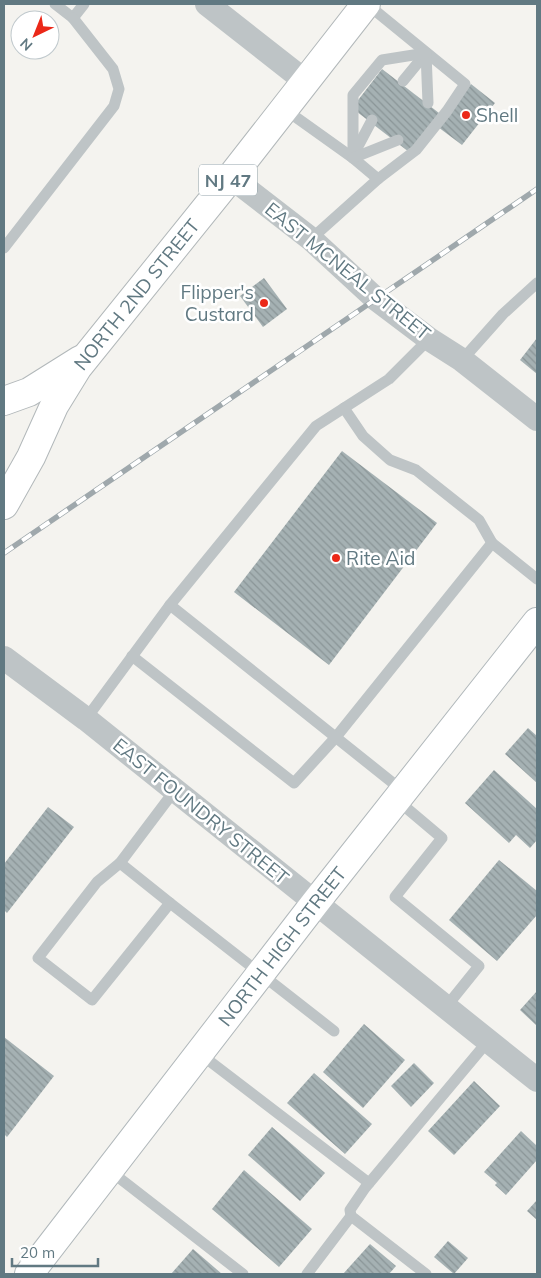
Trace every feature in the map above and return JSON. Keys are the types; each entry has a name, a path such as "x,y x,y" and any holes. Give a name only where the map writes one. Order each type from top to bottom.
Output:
{"street":[{"path":"207,4 305,81"},
{"name":"NORTH 2ND STREET","path":"4,505 31,457 54,406 78,367 231,177 366,4"},
{"name":"EAST MCNEAL STREET","path":"231,177 310,239 376,299 429,339 462,360 537,419"},
{"path":"4,401 28,392 88,355"},
{"name":"NORTH HIGH STREET","path":"30,1274 315,903 537,622"},
{"name":"EAST FOUNDRY STREET","path":"4,658 86,719 446,1007 536,1076"}],"lane":[{"path":"4,248 114,106 119,89 113,69 73,18 55,4"},
{"path":"73,18 84,4"},
{"path":"310,239 378,179 416,150 447,112 465,84 366,4"},
{"path":"403,81 426,54"},
{"path":"426,54 428,103"},
{"path":"352,158 353,95 382,60 426,54"},
{"path":"284,108 378,179"},
{"path":"352,158 372,120"},
{"path":"352,158 398,140"},
{"path":"462,360 503,314 537,283"},
{"path":"86,719 170,605 316,426 389,379 429,339"},
{"path":"344,408 363,436 390,460 416,470 479,520 492,543 537,579"},
{"path":"132,656 294,783 336,737 492,543"},
{"path":"170,605 336,737 442,838 396,897 479,966 446,1007"},
{"path":"170,903 92,1000 38,958 97,882 120,863 175,790"},
{"path":"120,863 334,1031"},
{"path":"307,1274 350,1216 350,1210 368,1183 488,1040"},
{"path":"199,1053 368,1183"},
{"path":"109,1170 243,1274"},
{"path":"350,1216 426,1274"}],"building":[{"path":"382,69 439,113 409,152 352,108"},
{"name":"Shell","path":"471,84 495,103 462,145 438,127"},
{"name":"Flipper's Custard","path":"264,278 287,309 263,327 240,296"},
{"path":"537,338 537,374 520,360"},
{"name":"Rite Aid","path":"342,451 437,523 329,665 234,592"},
{"path":"528,728 537,736 537,783 505,754"},
{"path":"494,770 537,809 537,840 530,848 516,835 509,843 465,803"},
{"path":"48,807 74,827 7,913 4,910 4,864"},
{"path":"499,860 537,891 537,915 497,961 449,920"},
{"path":"537,991 537,1026 520,1010"},
{"path":"364,1024 405,1060 363,1108 323,1072"},
{"path":"4,1037 54,1076 7,1137 4,1134"},
{"path":"414,1063 434,1083 411,1107 391,1086"},
{"path":"314,1073 372,1124 345,1154 287,1103"},
{"path":"474,1081 500,1106 454,1155 428,1131"},
{"path":"272,1127 325,1173 300,1201 248,1155"},
{"path":"521,1131 537,1146 537,1160 506,1195 495,1185 497,1183 484,1172"},
{"path":"244,1170 312,1229 279,1267 212,1209"},
{"path":"537,1200 537,1220 527,1211"},
{"path":"448,1241 468,1258 454,1274 434,1257"},
{"path":"370,1244 396,1266 389,1274 343,1274"},
{"path":"193,1249 222,1274 171,1274"}],"railway":[{"path":"4,553 537,189"}],"place":[{"name":"Shell","path":"466,115"},
{"name":"Flipper's Custard","path":"264,303"},
{"name":"Rite Aid","path":"336,558"}]}
